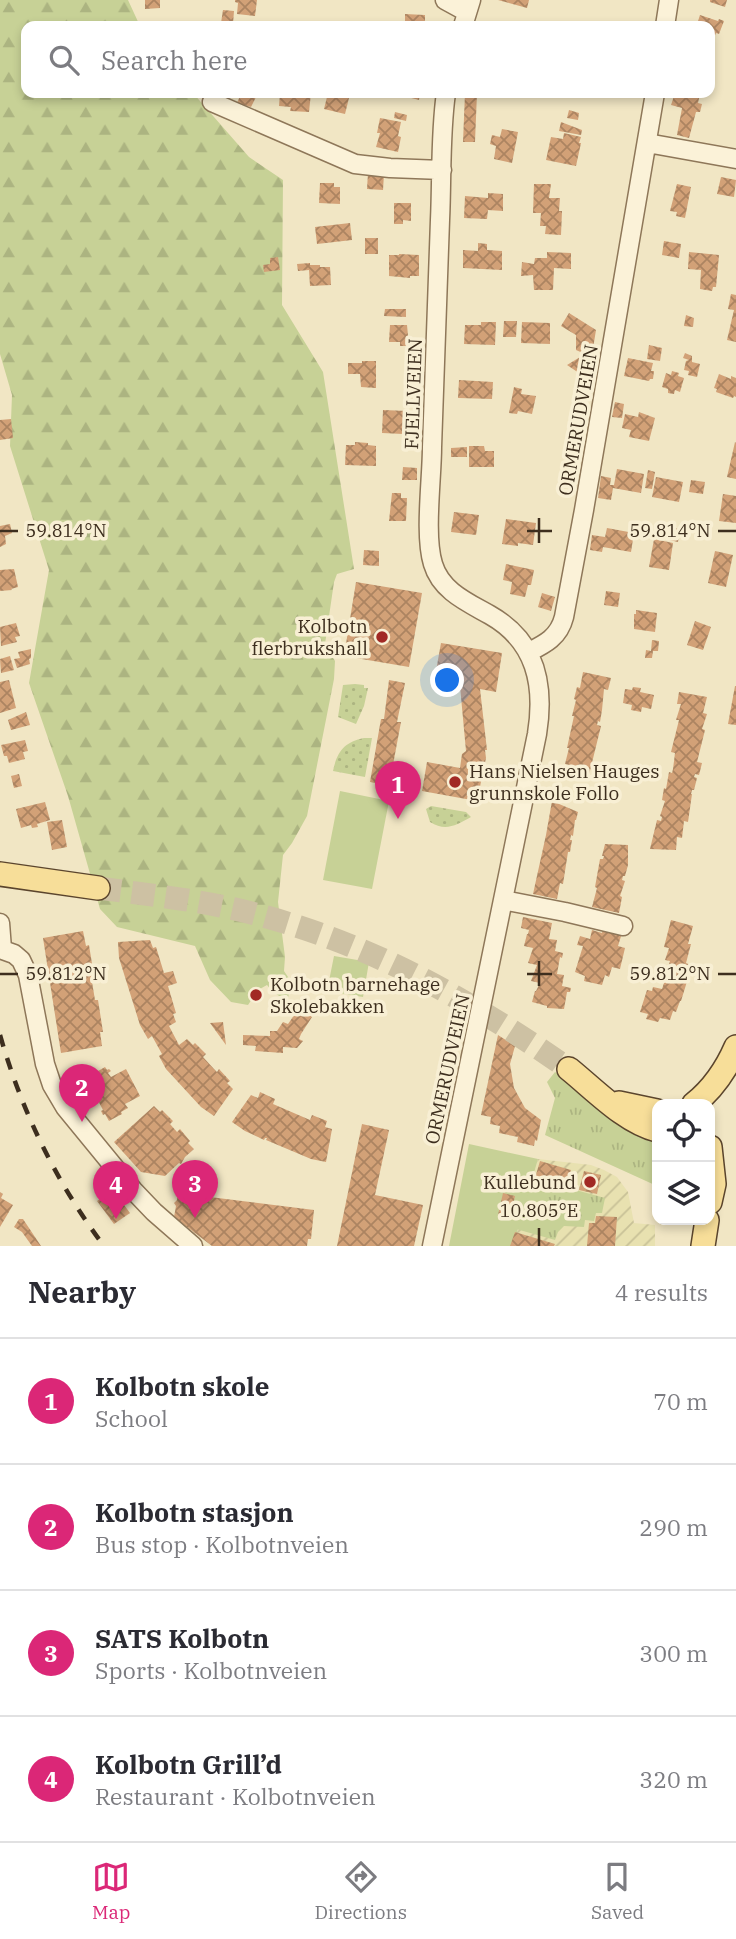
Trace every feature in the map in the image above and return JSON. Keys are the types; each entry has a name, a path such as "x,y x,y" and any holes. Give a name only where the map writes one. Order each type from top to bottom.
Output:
{"main road":[{"path":"0,874 98,888"},
{"path":"701,1099 709,1093 722,1075 736,1047"},
{"path":"715,1105 732,1079 736,1065"},
{"path":"569,1069 624,1115 652,1129"},
{"path":"608,1100 652,1110"},
{"path":"703,1246 706,1225"}],"street":[{"path":"445,0 467,13"},
{"path":"666,21 669,0"},
{"name":"FJELLVEIEN","path":"446,98 433,388 430,554 436,572 449,590 504,624 529,652"},
{"name":"ORMERUDVEIEN","path":"432,1246 540,715 539,686 529,652 551,640 560,629 564,617 654,98"},
{"path":"212,102 355,164 390,169 442,170"},
{"path":"647,143 736,159"},
{"path":"503,900 624,926"},
{"path":"0,923 1,949 21,960 28,975 45,1064 52,1085 65,1107 132,1190 193,1246"}],"shaded area":[{"path":"538,1159 591,1165 617,1177 628,1192 634,1223 655,1225 655,1246 513,1246"}],"green space":[{"path":"0,0 128,0 138,21 21,21 21,98 197,98 249,157 283,180 282,305 323,372 354,569 337,574 334,582 325,644 335,661 334,679 307,816 283,855 278,902 285,957 284,971 292,983 287,1001 267,985 258,990 248,1005 231,1002 210,980 195,946 117,927 100,909 68,796 29,683 49,570 10,446 12,395 0,354"},
{"path":"355,684 368,688 356,724 338,717 343,685"},
{"path":"372,738 365,777 333,771 342,749 351,742"},
{"path":"340,791 389,801 372,889 323,880"},
{"path":"431,806 466,812 471,817 456,825 441,827 430,822 426,809"},
{"path":"334,956 369,962 363,997 327,991"},
{"path":"555,1072 652,1135 652,1184 545,1135 555,1098 547,1082"},
{"path":"469,1144 538,1159 513,1246 449,1246"},
{"path":"528,1177 605,1198 602,1213 596,1213 594,1221 585,1220 584,1227 564,1226 555,1240 516,1229"}],"building":[{"path":"145,0 160,0 160,8 145,9"},
{"path":"235,0 257,0 255,16 237,14 238,3"},
{"path":"498,0 529,0 527,8"},
{"path":"710,0 727,0 725,7"},
{"path":"223,10 234,11 233,21 221,21"},
{"path":"405,14 425,15 425,21 405,21"},
{"path":"700,15 724,21 719,34 715,36 715,21 698,21"},
{"path":"239,98 256,98 251,107 237,103"},
{"path":"280,98 310,98 309,112 290,111 291,107 279,106"},
{"path":"327,98 349,98 345,114 324,109"},
{"path":"465,98 477,98 475,142 463,142"},
{"path":"673,98 699,98 698,103 702,104 700,112 696,112 689,138 677,135 682,108 671,105"},
{"path":"569,110 579,113 578,120 567,118"},
{"path":"395,112 407,115 406,121 394,118"},
{"path":"380,118 401,122 398,152 376,147"},
{"path":"561,122 582,130 581,135 559,131"},
{"path":"502,129 518,132 512,163 494,159 496,146 490,144 492,135 500,137"},
{"path":"564,133 581,137 576,166 546,160 551,137 563,139"},
{"path":"368,173 384,174 383,190 367,189"},
{"path":"721,177 736,180 734,197 717,194"},
{"path":"320,183 334,183 334,187 340,187 340,204 319,203"},
{"path":"534,184 551,184 549,198 560,198 561,235 545,234 546,226 540,226 541,213 533,213"},
{"path":"677,184 691,187 685,218 670,211"},
{"path":"488,193 503,194 503,211 488,210 487,219 464,218 465,196 488,198"},
{"path":"394,203 411,203 411,221 403,220 403,224 394,224"},
{"path":"350,223 352,240 317,244 315,227"},
{"path":"365,238 378,238 378,254 365,254"},
{"path":"664,241 681,244 679,258 662,255"},
{"path":"478,243 487,244 487,250 502,251 502,270 463,268 463,250 478,251"},
{"path":"547,252 571,253 571,269 554,268 553,290 534,290 533,275 521,276 522,262 534,264 535,258 547,258"},
{"path":"689,252 719,255 716,287 713,287 712,291 700,289 701,270 688,269"},
{"path":"389,255 419,255 419,276 389,276"},
{"path":"278,257 280,270 264,272 263,265 270,264 270,258"},
{"path":"310,263 330,267 331,285 310,286 309,270 298,271 297,264"},
{"path":"731,294 736,295 736,342 727,340 734,310 728,309"},
{"path":"385,309 406,309 406,317 384,316"},
{"path":"569,313 596,330 588,379 567,365 585,354 576,350 576,335 561,326"},
{"path":"686,315 694,318 693,327 684,326"},
{"path":"504,321 517,321 516,337 503,337"},
{"path":"481,322 496,322 495,345 464,344 465,325 481,325"},
{"path":"522,322 550,323 550,344 521,343"},
{"path":"390,325 407,325 409,346 400,346 400,342 389,342"},
{"path":"649,345 662,348 660,361 647,359"},
{"path":"685,353 692,356 692,362 700,364 697,377 688,375 689,371 684,370 686,361 689,360 683,358"},
{"path":"628,358 653,363 653,379 649,381 624,376"},
{"path":"376,361 376,388 361,387 360,374 348,374 348,363"},
{"path":"672,371 684,378 680,392 675,390 674,394 668,393 668,389 662,387 666,373 671,375"},
{"path":"719,374 731,379 731,376 736,378 736,397 716,392 717,389 714,388"},
{"path":"459,380 493,382 492,399 458,398"},
{"path":"514,387 522,389 521,394 536,396 532,414 518,411 517,414 509,413"},
{"path":"615,402 624,404 622,418 612,417"},
{"path":"383,410 408,411 408,421 404,420 403,434 382,433"},
{"path":"639,412 655,418 649,441 629,437 631,430 622,428 625,414 638,417"},
{"path":"11,419 13,438 0,440 0,420"},
{"path":"355,442 376,446 376,466 345,465 346,445 355,445"},
{"path":"736,443 736,479 727,477"},
{"path":"469,446 484,446 485,451 494,451 494,467 469,467"},
{"path":"467,447 467,457 451,457 451,448"},
{"path":"403,467 417,468 417,480 402,480"},
{"path":"617,469 644,474 641,493 613,488 611,500 598,498 601,476 611,478 610,485 614,485"},
{"path":"648,470 655,472 652,489 645,488"},
{"path":"656,477 683,482 679,502 652,497"},
{"path":"691,480 705,482 703,494 689,492"},
{"path":"392,493 401,493 401,498 407,498 406,521 389,521"},
{"path":"723,494 736,496 736,523 719,521"},
{"path":"454,512 479,515 476,535 451,532"},
{"path":"506,519 536,523 533,545 502,544"},
{"path":"10,524 12,533 5,536 6,544 0,547 0,526"},
{"path":"667,527 680,529 678,542 665,539"},
{"path":"607,528 634,533 631,552 603,547 602,552 590,550 592,535 605,537"},
{"path":"654,539 673,543 669,570 649,567"},
{"path":"364,550 379,551 379,566 363,565"},
{"path":"715,551 733,555 726,587 708,583"},
{"path":"506,564 534,570 525,597 510,594 512,582 503,580"},
{"path":"14,569 18,587 0,591 0,570"},
{"path":"356,582 422,593 409,667 344,656"},
{"path":"606,591 620,593 618,607 604,605"},
{"path":"542,593 555,597 551,611 538,607"},
{"path":"636,610 657,613 655,632 634,629"},
{"path":"695,621 711,627 703,650 687,645"},
{"path":"16,623 20,636 15,637 17,642 1,646 0,627"},
{"path":"652,640 659,641 658,651 653,651 652,658 645,658 646,650 651,651"},
{"path":"441,643 502,653 496,692 480,689 487,750 477,801 422,791 427,762 460,768 462,754 466,751 460,686 434,682"},
{"path":"31,649 30,664 17,668 14,659 20,658 18,652"},
{"path":"10,656 14,670 1,673 0,659"},
{"path":"583,672 611,678 608,690 604,689 600,722 598,721 597,725 601,726 589,775 569,771 570,765 565,764 574,716 574,699 577,687 580,688"},
{"path":"9,680 16,708 0,713 0,682"},
{"path":"389,680 405,683 389,786 370,782 381,719 384,719"},
{"path":"736,686 736,725 728,724"},
{"path":"633,687 641,688 640,692 654,695 651,709 642,707 641,712 631,710 632,705 623,703 625,689 632,690"},
{"path":"679,692 707,697 703,713 707,714 702,729 705,730 697,762 702,763 699,775 695,774 694,777 697,778 691,794 688,822 684,821 682,838 677,837 676,850 650,849 657,820 661,821 662,817 664,788 666,789 669,772 672,773 673,769 675,753 671,752 679,720 676,720 681,704 677,704"},
{"path":"26,712 30,725 11,730 8,720"},
{"path":"25,740 28,751 23,752 25,759 9,763 1,745"},
{"path":"19,774 22,786 14,788 11,776"},
{"path":"552,801 578,812 573,836 571,835 563,884 560,883 557,899 533,894"},
{"path":"45,802 50,820 37,824 38,827 32,828 31,825 21,828 16,809"},
{"path":"62,820 67,847 52,850 47,822"},
{"path":"605,844 628,845 628,865 622,880 625,881 620,896 619,913 592,907"},
{"path":"523,917 552,923 549,939 557,940 555,951 563,953 557,974 564,975 562,986 571,988 570,992 567,992 564,1009 547,1008 532,1002 540,983 531,981 537,965 528,963 533,948 524,946 529,930 521,928"},
{"path":"671,920 693,926 686,963 690,965 689,975 676,1012 673,1011 670,1020 660,1018 658,1022 646,1019 648,1014 640,1012 647,990 652,991 653,987 662,989 665,980 670,981 672,973 667,971 670,961 665,960 669,948 664,947"},
{"path":"603,928 622,933 618,946 625,948 620,969 612,967 609,977 605,975 602,985 584,981 585,976 575,972 583,946 577,945 580,936 590,939 592,930 602,933"},
{"path":"83,931 86,946 89,945 94,976 91,976 103,1032 100,1032 102,1046 61,1053 43,938"},
{"path":"150,940 153,948 156,947 164,973 173,971 177,983 168,986 176,1013 173,1014 176,1022 169,1026 179,1045 187,1039 193,1045 195,1043 206,1054 203,1057 214,1069 217,1072 219,1069 230,1081 227,1083 233,1089 214,1116 201,1107 166,1069 159,1056 162,1054 152,1036 148,1039 140,1025 119,958 118,942"},
{"path":"330,1002 362,1007 360,1015 329,1010"},
{"path":"299,1008 312,1017 301,1034 299,1039 303,1041 297,1048 283,1047 283,1053 255,1051 256,1046 243,1045 243,1035 270,1036 270,1031 277,1031 283,1022 288,1024"},
{"path":"223,1022 226,1045 210,1023"},
{"path":"498,1035 515,1046 510,1064 514,1088 525,1108 541,1120 534,1146 517,1142 518,1137 499,1133 500,1126 490,1124 491,1117 481,1115"},
{"path":"105,1067 111,1071 108,1073 111,1077 126,1069 140,1096 125,1104 128,1108 109,1121 105,1114 103,1115 86,1078"},
{"path":"260,1092 275,1099 273,1104 310,1120 312,1115 327,1121 325,1127 332,1129 326,1162 311,1159 266,1140 267,1138 264,1140 232,1122 251,1095 258,1098"},
{"path":"154,1106 173,1121 170,1124 177,1132 180,1129 194,1149 181,1164 165,1176 141,1172 114,1142"},
{"path":"362,1124 389,1130 375,1195 423,1205 414,1246 337,1246"},
{"path":"540,1161 571,1170 567,1186 535,1178"},
{"name":"Kullebund","path":"584,1171 601,1175 597,1194 579,1190"},
{"path":"113,1190 130,1213 114,1224 97,1201"},
{"path":"0,1192 3,1194 1,1198 13,1205 0,1227"},
{"path":"178,1193 314,1210 311,1239 308,1239 307,1246 212,1246 174,1217 174,1203"},
{"path":"503,1193 515,1196 510,1219 498,1215"},
{"path":"596,1216 617,1217 615,1246 587,1246 589,1223 595,1223"},
{"path":"19,1219 23,1219 41,1246 32,1246 22,1232 14,1227"},
{"path":"515,1232 555,1244 510,1246"}],"tunnel":[{"path":"98,888 235,909 326,936 368,953 450,994 569,1069"}],"railway":[{"path":"0,1035 19,1091 42,1145 71,1197 104,1246"}],"place":[{"name":"Kolbotn flerbrukshall","path":"382,637"},
{"name":"Hans Nielsen Hauges grunnskole Follo","path":"455,782"},
{"name":"Kolbotn skole","path":"398,819"},
{"name":"Kolbotn barnehage Skolebakken","path":"256,995"},
{"name":"Kolbotn stasjon","path":"82,1122"},
{"name":"Kullebund","path":"590,1182"},
{"name":"SATS Kolbotn","path":"195,1218"},
{"name":"Kolbotn Grill’d","path":"116,1219"}]}
